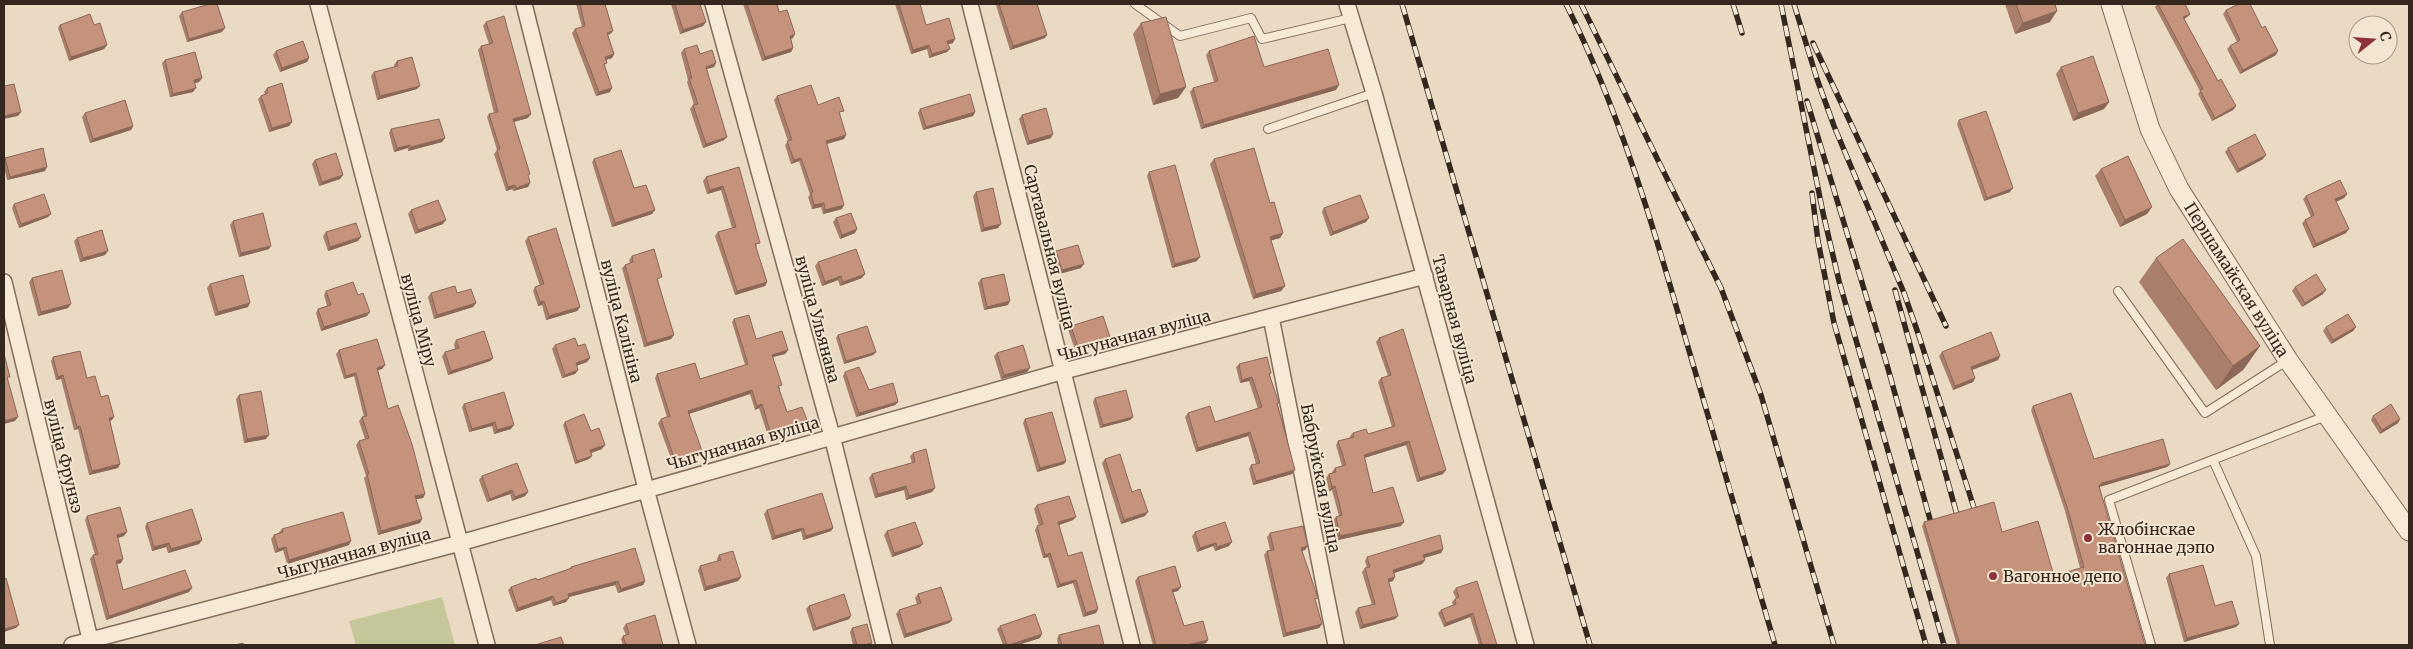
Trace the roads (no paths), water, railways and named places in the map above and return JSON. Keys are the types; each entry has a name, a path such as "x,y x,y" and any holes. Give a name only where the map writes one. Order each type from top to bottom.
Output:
{"street":[{"name":"вуліца Міру","path":"318,4 487,645"},
{"name":"вуліца Калініна","path":"524,4 646,489 688,645"},
{"name":"вуліца Ульянава","path":"714,4 832,436 884,645"},
{"name":"Сартавальная вуліца","path":"970,4 1132,645"},
{"name":"Першамайская вуліца","path":"2111,4 2150,129 2179,189 2288,360 2409,531"},
{"name":"Таварная вуліца","path":"1349,11 1374,93 1526,645"},
{"name":"Чыгуначная вуліца","path":"72,645 460,543 1064,371 1425,276"},
{"name":"вуліца Фрунзэ","path":"4,282 90,639"},
{"name":"Бабруйская вуліца","path":"1271,317 1336,645"}],"lane":[{"path":"1135,4 1180,36 1251,18 1262,39 1349,11"},
{"path":"1268,129 1374,93"},
{"path":"2118,291 2205,413 2288,360"},
{"path":"2151,645 2109,500 2328,415"},
{"path":"2213,460 2256,556 2270,645"}],"railway":[{"path":"1402,4 1590,645"},
{"path":"1566,4 1602,83 1646,205 1775,645"},
{"path":"1581,4 1721,288 1761,395 1834,645"},
{"path":"1733,4 1742,33"},
{"path":"1781,4 1823,213 1839,281 1944,645"},
{"path":"1794,4 1817,79 1834,126 1904,293 1975,511"},
{"path":"1813,43 1946,326"},
{"path":"1807,101 1887,365 1931,523"},
{"path":"1812,193 1818,241 1834,323 1926,645"},
{"path":"1895,290 1957,515"}],"place":[{"name":"Жлобінскае вагоннае дэпо","path":"2088,538"},
{"name":"Вагонное депо","path":"1993,576"}]}
